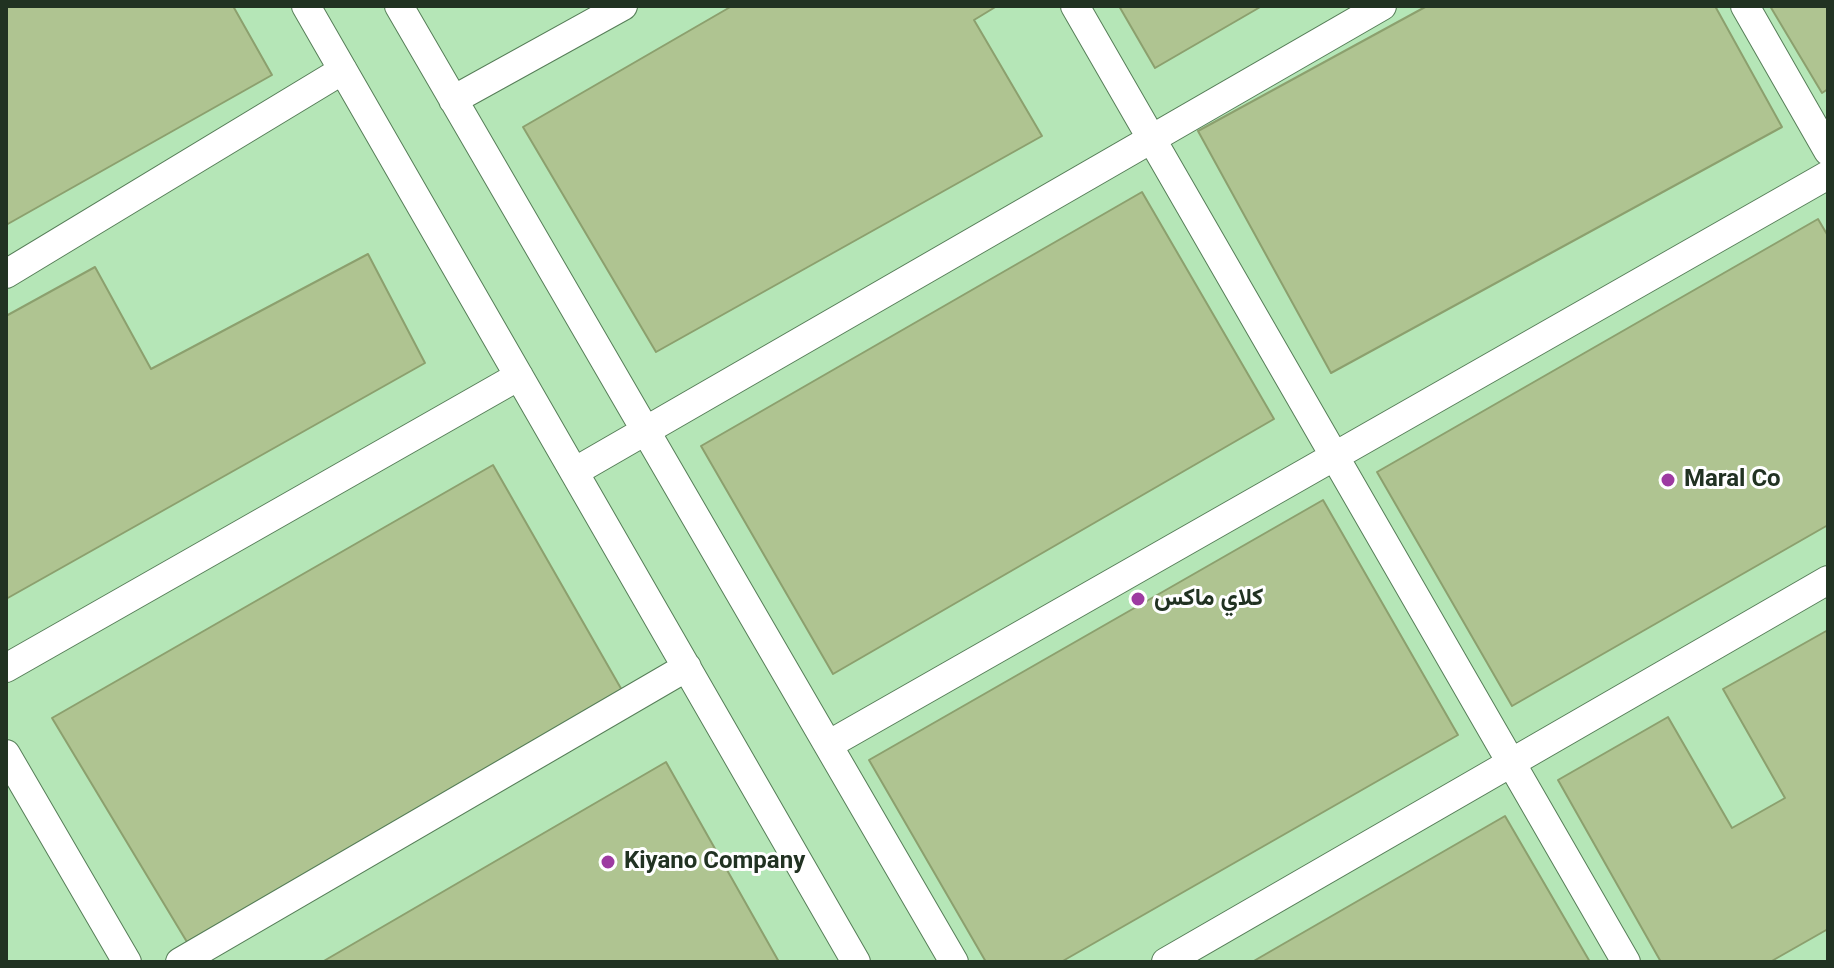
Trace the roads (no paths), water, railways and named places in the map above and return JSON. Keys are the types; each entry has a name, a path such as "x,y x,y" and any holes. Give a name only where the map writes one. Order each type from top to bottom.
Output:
{"street":[{"path":"306,6 856,962"},
{"path":"399,6 954,962"},
{"path":"453,100 623,6"},
{"path":"1075,6 1626,962"},
{"path":"574,472 1382,6"},
{"path":"1745,6 1828,151"},
{"path":"6,274 343,70"},
{"path":"828,745 1828,175"},
{"path":"6,668 519,376"},
{"path":"1166,962 1828,580"},
{"path":"180,962 687,667"},
{"path":"6,754 127,962"}],"place":[{"name":"Maral Co","path":"1668,480"},
{"name":"كلاي ماكس","path":"1138,599"},
{"name":"Kiyano Company","path":"608,862"}]}
